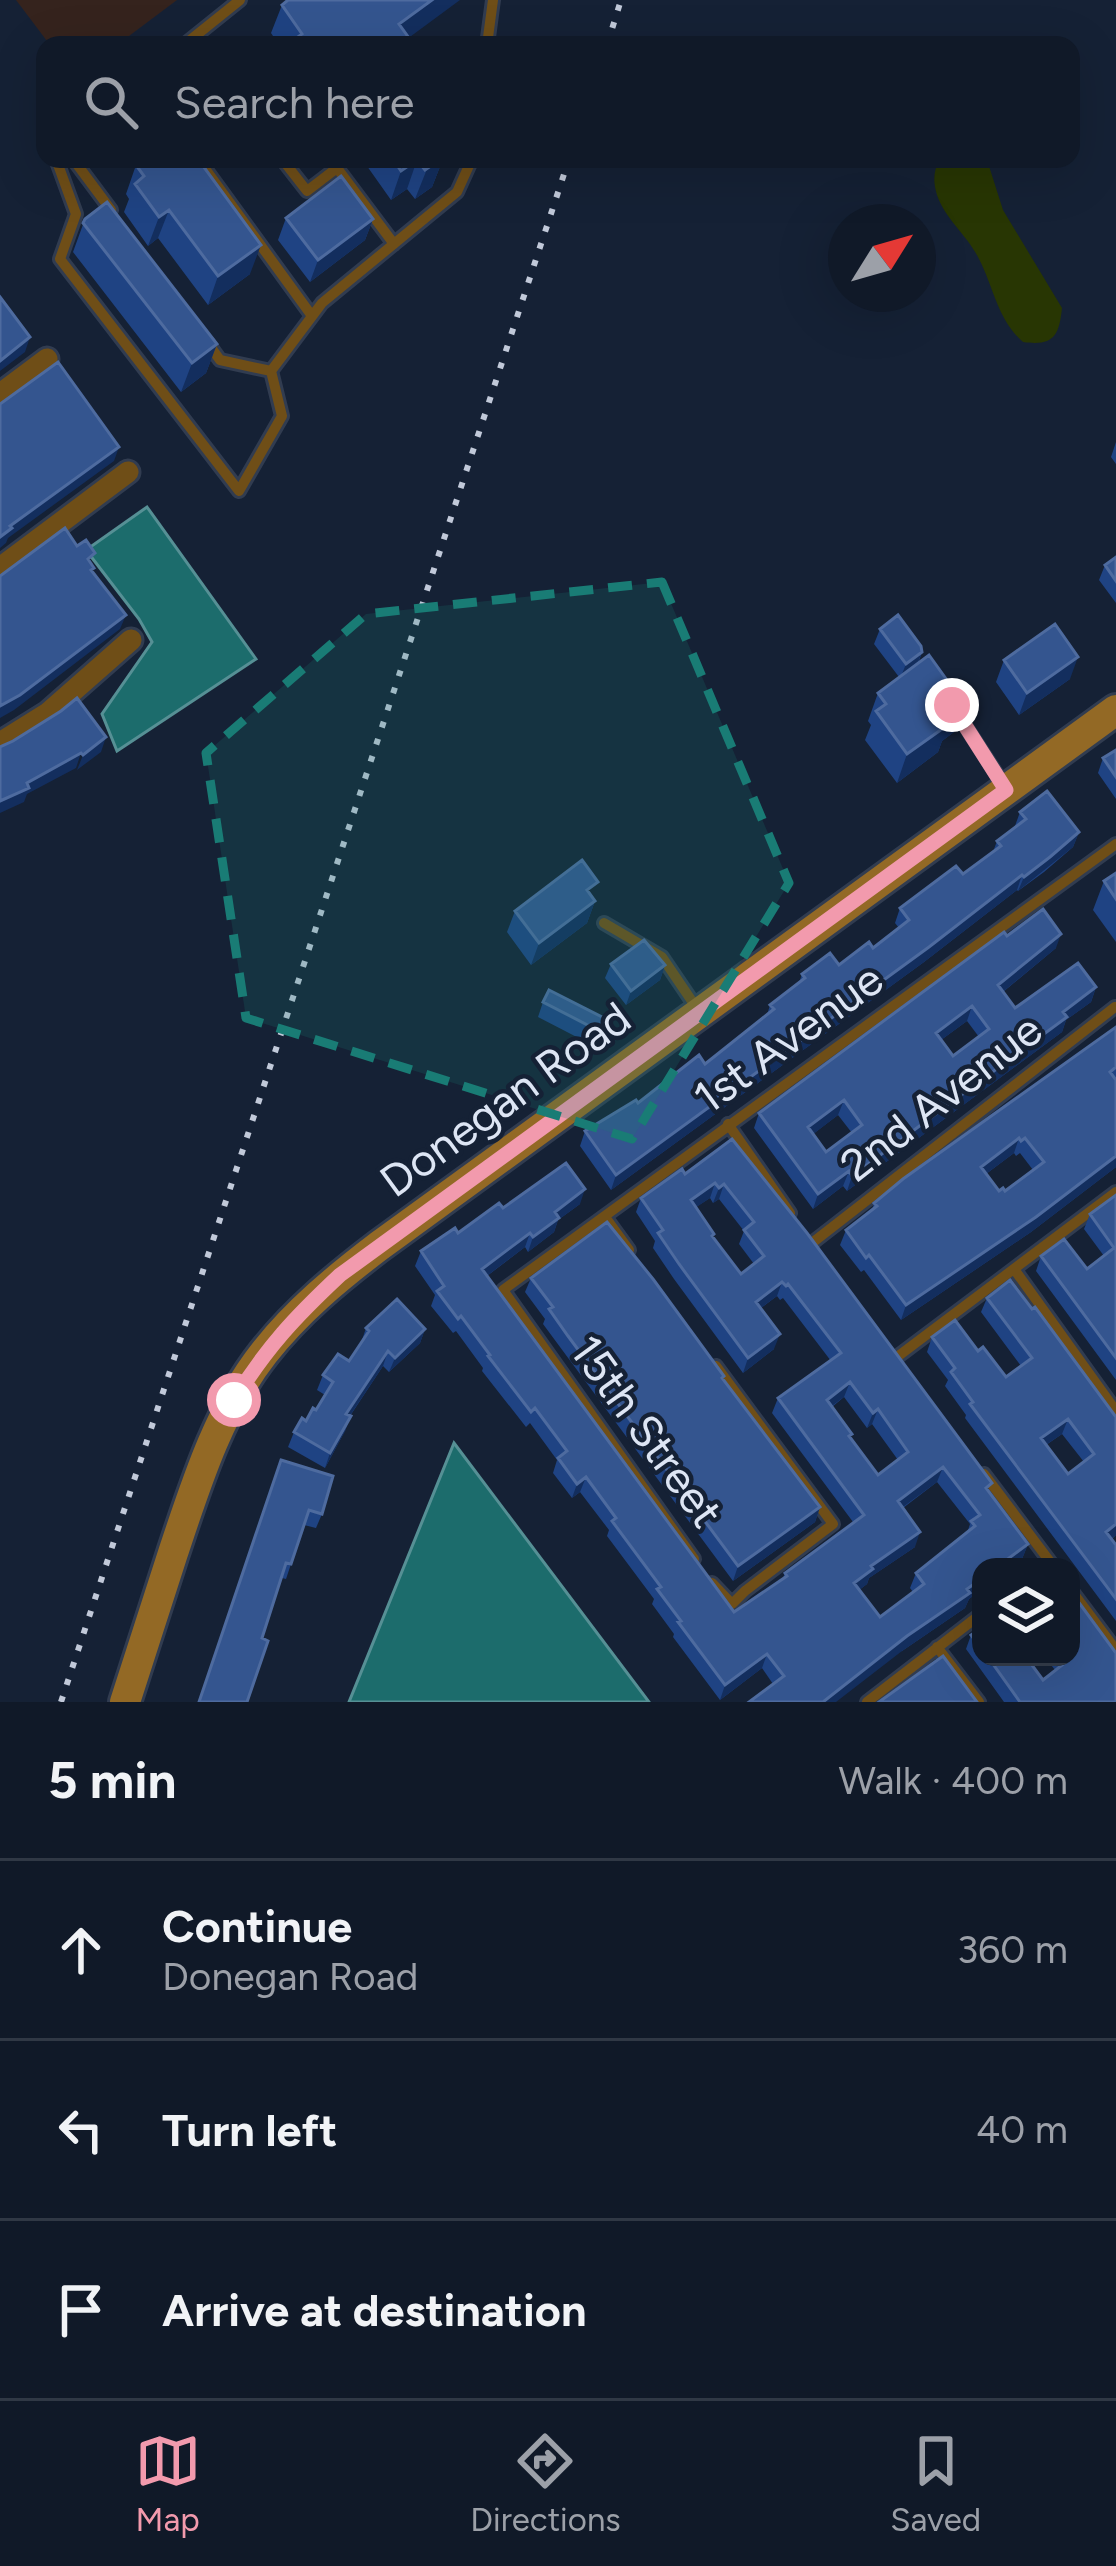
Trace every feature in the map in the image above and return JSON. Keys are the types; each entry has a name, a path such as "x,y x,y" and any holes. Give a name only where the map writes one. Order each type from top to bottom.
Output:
{"street":[{"path":"0,394 47,359"},
{"path":"0,568 128,472"},
{"path":"0,743 48,713 131,640"},
{"name":"Donegan Road","path":"124,1702 208,1452 262,1356 295,1318 340,1275 1116,710"}],"lane":[{"path":"198,36 240,0"},
{"path":"488,36 493,0"},
{"path":"59,168 76,214 60,259 239,491 281,416 271,371 322,303 457,192 468,168"},
{"path":"80,168 113,214"},
{"path":"205,168 312,316"},
{"path":"289,168 307,191 338,169 394,244"},
{"path":"194,324 220,360 271,371"},
{"path":"943,691 1006,790"},
{"name":"1st Avenue","path":"502,1291 1116,844"},
{"path":"604,923 662,957 700,1012"},
{"name":"2nd Avenue","path":"812,1243 1115,1007"},
{"path":"728,1124 826,1261"},
{"path":"897,1357 1116,1192"},
{"path":"604,1217 633,1255"},
{"path":"1014,1269 1116,1411"},
{"name":"15th Street","path":"502,1291 717,1590 732,1604 833,1524 704,1351"},
{"path":"883,1338 911,1376"},
{"path":"980,1468 1044,1558"},
{"path":"1080,1602 1116,1650"},
{"path":"867,1702 972,1621"},
{"path":"937,1647 979,1702"}],"highlighted area":[{"path":"662,582 789,883 632,1139 246,1018 206,753 366,614"}],"shaded area":[{"path":"16,0 177,0 129,36 43,36"},
{"path":"936,168 990,168 1003,210 1062,308 1059,326 1048,341 1023,342 1007,323 979,259 945,212 934,177"},
{"path":"147,507 256,659 117,751 102,714 152,642 86,550"},
{"path":"454,1443 649,1702 349,1702"}],"building":[{"path":"288,0 432,0 399,24 408,36 299,36 282,5"},
{"path":"138,168 205,168 261,245 218,276 169,210 159,217 135,184 144,176"},
{"path":"341,176 373,219 318,260 286,218"},
{"path":"107,202 217,344 192,363 83,223"},
{"path":"0,297 30,337 0,361"},
{"path":"58,362 119,447 0,537 0,404"},
{"path":"65,528 77,546 86,540 95,553 88,559 91,570 126,615 0,706 0,576"},
{"path":"1116,557 1116,581 1105,565"},
{"path":"898,615 922,652 906,664 880,629"},
{"path":"1055,624 1078,657 1027,693 1004,660"},
{"path":"929,655 964,704 945,718 949,724 907,754 876,711 886,704 878,693"},
{"path":"77,698 106,737 83,755 27,783 29,788 0,801 0,747"},
{"path":"1116,750 1116,777 1103,758"},
{"path":"1047,791 1079,832 616,1175 585,1131 638,1103 699,1055 705,1064 774,1009 770,1005 830,953 839,965 869,942 873,948 909,920 900,908 956,866 963,874 1001,846 997,841 1026,819 1020,812"},
{"path":"582,860 598,882 587,890 595,901 539,943 515,911"},
{"path":"1116,873 1116,899 1104,881"},
{"path":"1043,909 1061,934 998,985 1015,1008 1078,963 1096,987 1063,1012 1067,1017 852,1176 849,1171 818,1194 759,1113 1004,932 1007,936","holes":["972,1006 989,1029 953,1056 936,1033","844,1100 862,1125 826,1152 808,1127"]},
{"path":"644,940 665,965 631,991 611,964"},
{"path":"549,990 608,1020 601,1032 543,1002"},
{"path":"1116,1027 1116,1067 1110,1072 1116,1080 1116,1156 906,1305 846,1230 903,1179","holes":["1019,1138 1025,1138 1044,1162 999,1191 981,1167"]},
{"path":"732,1139 992,1483 986,1488 1028,1544 1009,1558 972,1558 970,1593 823,1702 749,1702 784,1676 767,1654 725,1685 612,1521 616,1518 586,1477 577,1484 558,1458 567,1451 437,1291 444,1286 421,1251 455,1228 458,1233 499,1203 503,1208 566,1163 585,1189 555,1212 559,1218 482,1269 734,1612 864,1515 778,1398 841,1353 782,1282 756,1302 780,1334 748,1358 658,1233 663,1230 641,1198 682,1169 685,1174","holes":["715,1183 719,1188 724,1184 754,1222 744,1230 764,1256 741,1274 691,1200","850,1382 873,1413 878,1409 908,1452 878,1475 827,1400","943,1467 980,1515 971,1521 975,1526 916,1573 924,1584 880,1617 854,1583 920,1532 898,1501"]},
{"path":"1116,1195 1116,1358 1041,1256 1064,1239 1087,1269 1114,1248 1090,1214"},
{"path":"607,1222 820,1507 738,1566 568,1336 531,1278"},
{"path":"1010,1280 1116,1417 1116,1524 1106,1532 1116,1545 1116,1599 970,1404 973,1402 951,1372 955,1368 932,1337 955,1320 1006,1377 1032,1358 987,1298","holes":["1068,1419 1094,1454 1068,1474 1041,1438"]},
{"path":"397,1299 425,1329 395,1358 388,1351 346,1414 351,1416 330,1453 294,1432 302,1418 306,1421 316,1410 333,1382 323,1375 338,1354 349,1361 369,1331 366,1328"},
{"path":"281,1460 333,1476 322,1514 309,1510 291,1564 286,1563 262,1638 268,1641 247,1702 199,1702"},
{"path":"1080,1604 1116,1653 1116,1702 1020,1702 994,1666 1033,1666 1043,1680 1061,1666 1080,1666"},
{"path":"943,1656 977,1702 879,1702"}],"railway":[{"path":"610,36 621,0"},
{"path":"61,1702 566,168"}],"route":[{"path":"234,1400 262,1356 340,1275 1006,790 952,705"}]}
